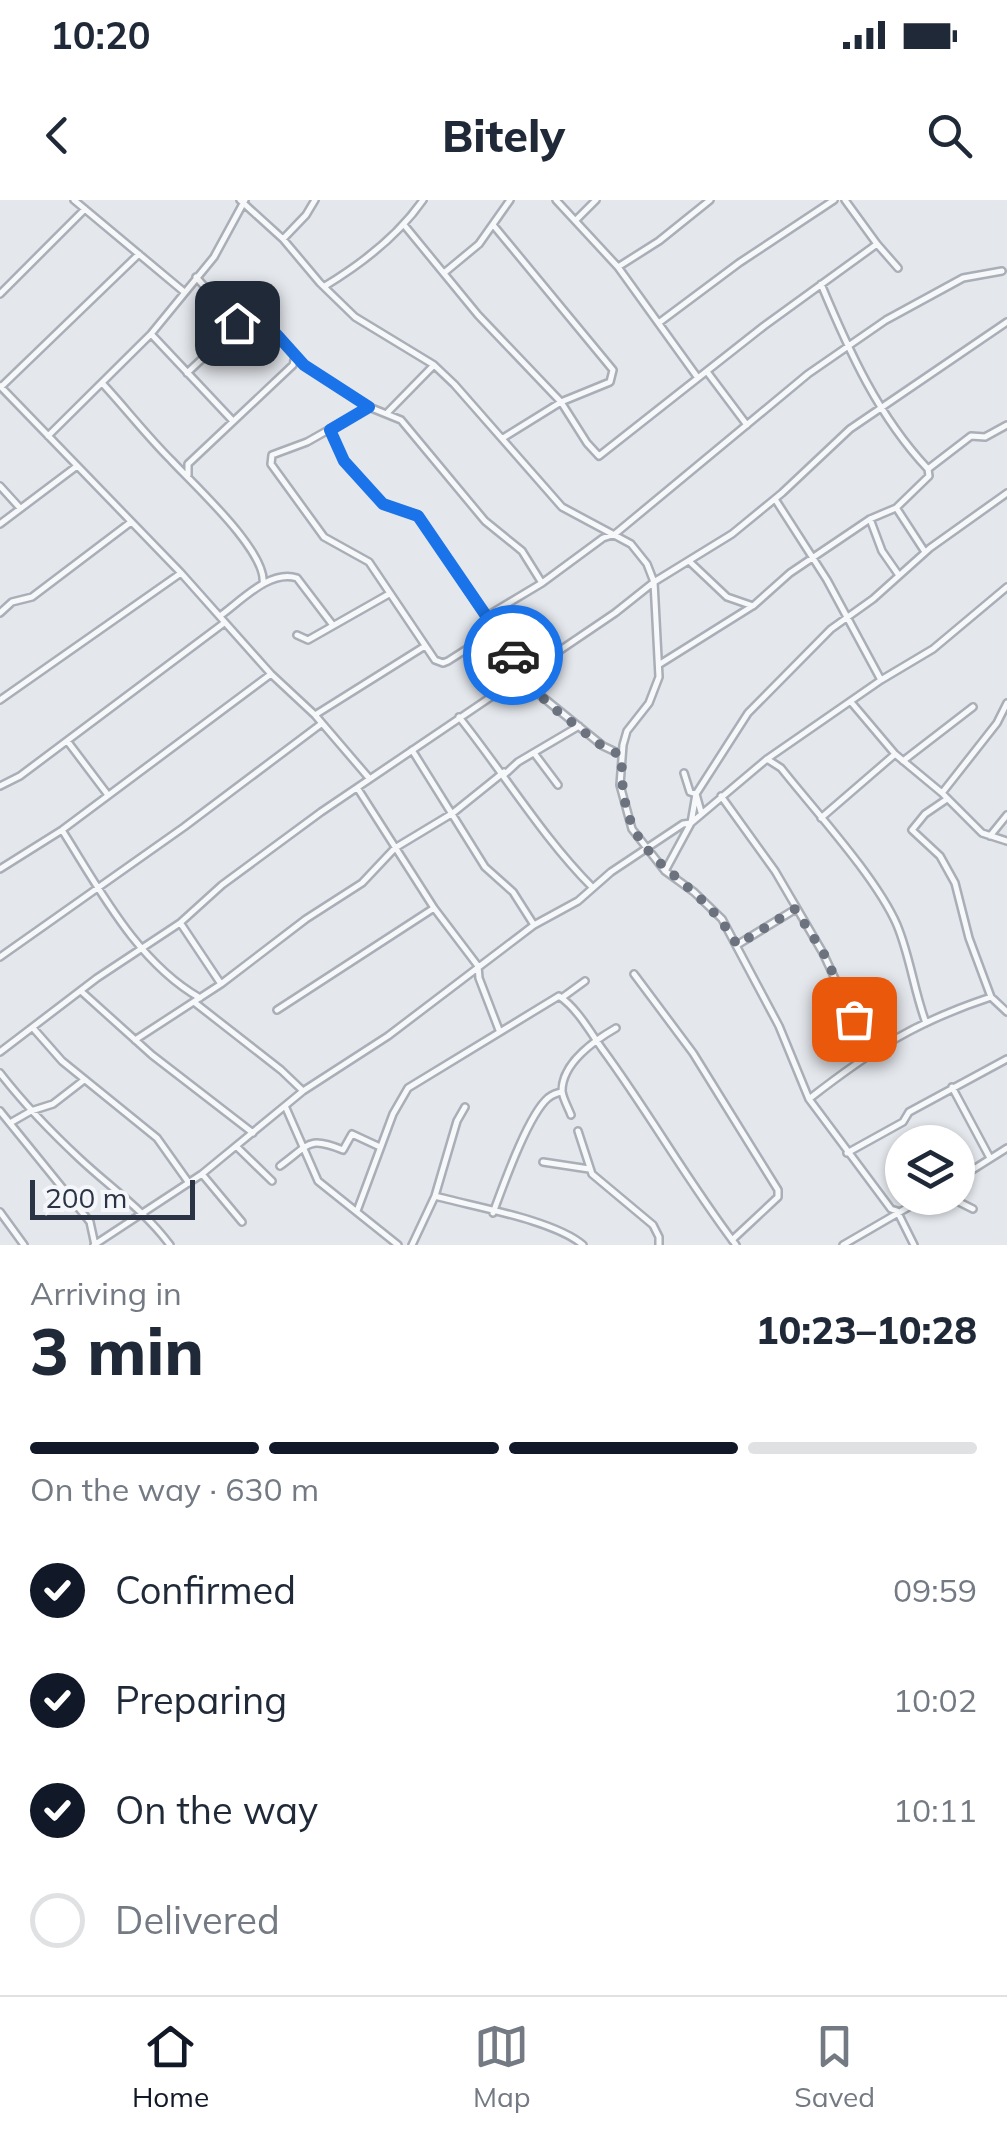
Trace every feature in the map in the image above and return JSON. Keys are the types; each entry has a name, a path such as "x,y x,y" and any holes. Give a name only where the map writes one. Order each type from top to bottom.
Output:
{"street":[{"path":"74,200 183,291"},
{"path":"284,239 315,200"},
{"path":"325,286 357,266 405,226 423,200"},
{"path":"444,272 470,254 510,200"},
{"path":"556,200 618,267 698,378"},
{"path":"576,220 596,200"},
{"path":"618,267 669,234 710,200"},
{"path":"660,322 738,263 834,200"},
{"path":"846,200 898,268"},
{"path":"48,436 151,334 214,257 244,201 355,317 434,365 562,507 631,544 654,582 660,664 660,678 649,703 627,730 622,756 623,803 632,830 665,870 722,919 779,1026 810,1099 885,1200"},
{"path":"0,294 85,209"},
{"path":"405,226 478,315 561,402 586,443 599,456 877,244"},
{"path":"494,226 612,366 610,382 561,402 503,438"},
{"path":"139,254 0,387 180,572 270,674 315,715 368,778"},
{"path":"487,616 603,538 615,534 808,374 886,320 963,278 1002,271"},
{"path":"196,277 237,323"},
{"path":"660,664 752,606 790,573 870,520 896,508 929,476 928,469 881,408 848,348 822,284"},
{"path":"187,373 237,323 250,314 259,315 304,365 369,407 401,420 485,520 522,551 542,582"},
{"path":"0,1052 180,923 222,886 368,778 654,582 690,562 775,499 850,430 1007,322"},
{"path":"151,334 232,420"},
{"path":"177,466 188,464 293,365 295,355"},
{"path":"293,365 304,365"},
{"path":"388,412 434,365"},
{"path":"708,373 747,425"},
{"path":"104,384 256,558 264,576 263,584"},
{"path":"369,407 272,456 271,464 324,537 364,557 424,646 443,664 495,630"},
{"path":"928,469 971,436 985,437 1007,425"},
{"path":"330,430 344,461 383,504 418,516 535,690 602,746 622,756"},
{"path":"188,464 189,478"},
{"path":"0,524 78,466"},
{"path":"0,486 20,508"},
{"path":"692,823 696,794 748,713 794,664 925,552 1007,492"},
{"path":"775,499 814,558 881,680"},
{"path":"896,508 925,552"},
{"path":"870,520 882,551 898,574"},
{"path":"0,613 12,602 32,597 130,522"},
{"path":"690,562 734,602 752,606"},
{"path":"0,700 180,572"},
{"path":"0,786 68,741 263,584 289,576 297,578 332,624"},
{"path":"665,870 701,812 767,759 950,637 1007,587"},
{"path":"297,636 308,640 389,594"},
{"path":"731,620 734,602"},
{"path":"315,715 424,646"},
{"path":"0,870 62,830 270,674"},
{"path":"851,702 894,754 942,793 982,833 1007,841"},
{"path":"942,793 997,723 1007,703"},
{"path":"903,761 973,707"},
{"path":"459,717 592,887"},
{"path":"0,957 321,724"},
{"path":"134,1040 221,984 306,919 362,883 395,848 453,812 518,762 579,726"},
{"path":"68,741 108,795"},
{"path":"412,750 485,867 513,892 534,925"},
{"path":"534,753 558,785"},
{"path":"821,818 883,768 894,754"},
{"path":"767,759 780,768 821,818 890,911 903,941 914,994 926,1023"},
{"path":"498,766 518,762"},
{"path":"684,774 690,792 696,794"},
{"path":"358,789 434,908 478,966 499,1030"},
{"path":"696,794 701,812"},
{"path":"721,796 775,871 823,952 869,1052"},
{"path":"947,800 924,814 912,830 940,856 956,884 992,998 1007,1012"},
{"path":"990,836 1007,816"},
{"path":"0,1111 90,1222 94,1245 202,1174 304,1091 388,1036 534,925 578,901 592,887 683,824 692,823"},
{"path":"62,830 98,888 168,977 304,1091"},
{"path":"278,1010 434,908"},
{"path":"737,945 795,909"},
{"path":"180,923 221,984"},
{"path":"562,997 646,1109 690,1182 734,1242 778,1197 778,1192 693,1053 634,974"},
{"path":"357,1211 398,1102 408,1088 586,981"},
{"path":"82,992 134,1040 253,1134"},
{"path":"810,1099 869,1052 926,1023 992,998"},
{"path":"32,1027 62,1061 157,1138 189,1183"},
{"path":"571,1114 562,1092 573,1064 596,1040 616,1028"},
{"path":"848,1152 903,1122 909,1112 952,1086 1007,1059"},
{"path":"0,1073 31,1111 145,1214 170,1245"},
{"path":"10,1123 53,1104 84,1080"},
{"path":"952,1086 990,1158"},
{"path":"493,1212 540,1110 548,1097 562,1092"},
{"path":"286,1107 318,1181 398,1245"},
{"path":"414,1245 465,1107"},
{"path":"578,1131 589,1169 653,1226 660,1237 659,1245"},
{"path":"280,1166 302,1150 325,1141 343,1150 354,1133 380,1147"},
{"path":"237,1147 272,1181"},
{"path":"975,1167 1007,1148"},
{"path":"543,1162 589,1169"},
{"path":"202,1174 242,1222"},
{"path":"435,1196 561,1230 583,1245"},
{"path":"0,1212 24,1245"},
{"path":"843,1245 891,1215"},
{"path":"899,1215 914,1245"}],"way so far":[{"path":"513,655 535,690 551,706 602,746 622,756 623,803 632,830 646,850 722,919 737,945 795,909 823,952 854,1019"}],"route":[{"path":"237,323 250,314 259,315 304,365 369,407 330,430 338,452 383,504 418,516 513,655"}]}
